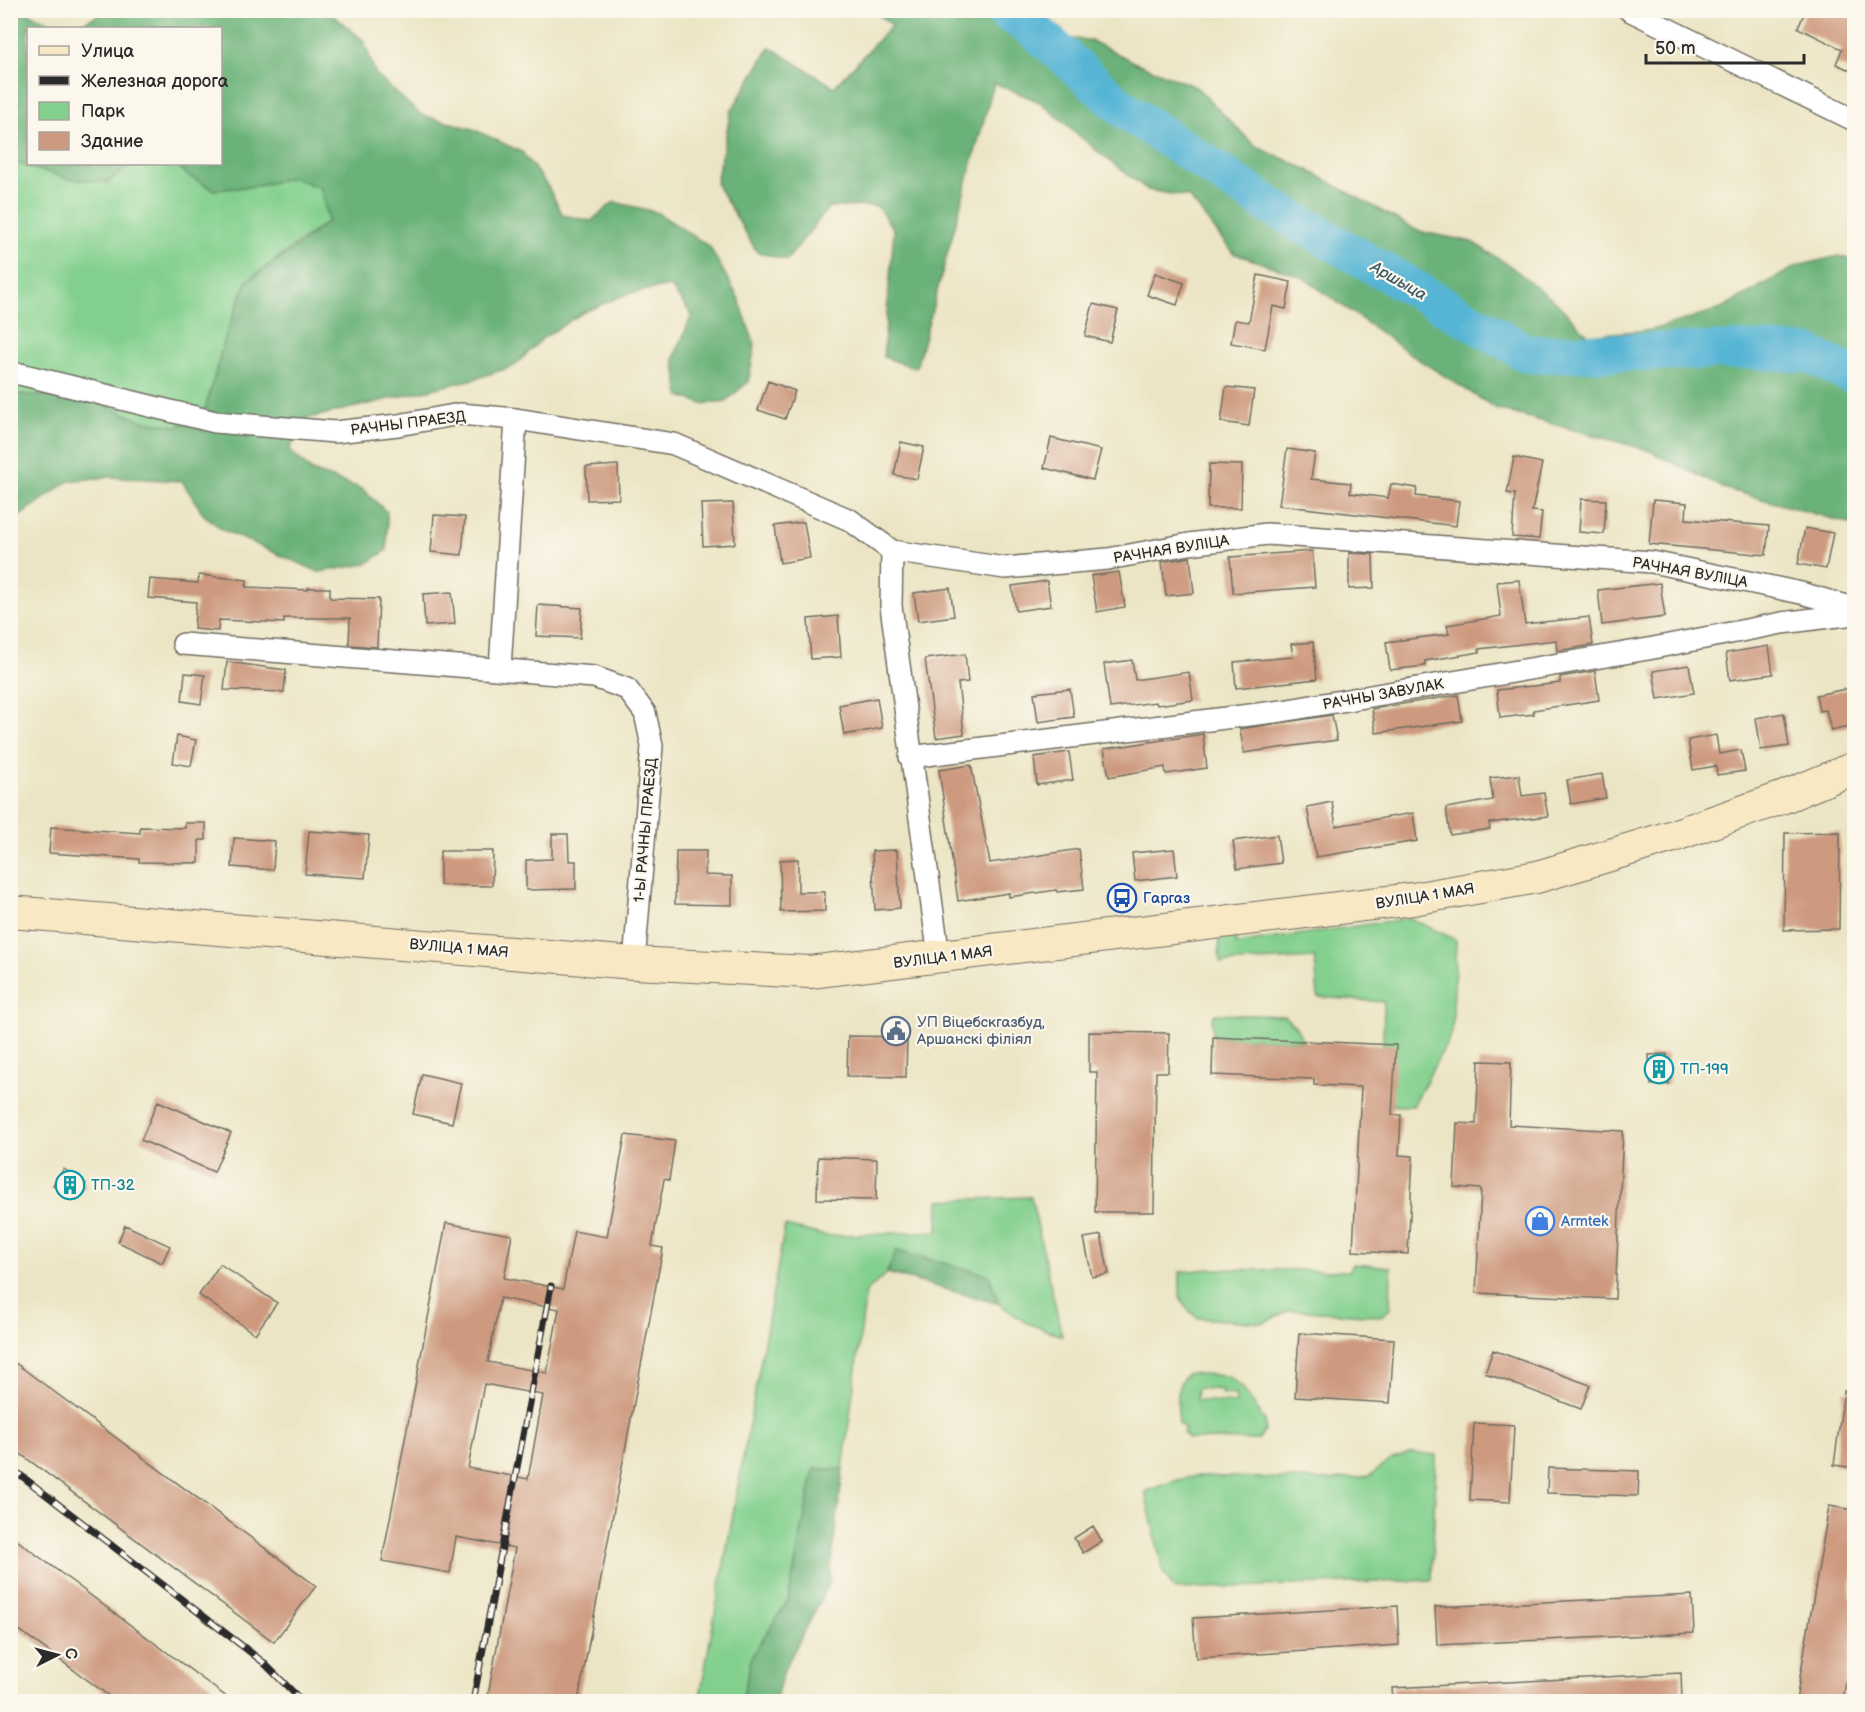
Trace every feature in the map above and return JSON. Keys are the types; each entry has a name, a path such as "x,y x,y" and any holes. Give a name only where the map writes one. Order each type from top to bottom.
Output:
{"street":[{"path":"1629,10 1854,120"},
{"name":"РАЧНЫ ПРАЕЗД","path":"10,374 20,374 215,422 335,432 398,425 460,414 516,419 674,444 850,520 892,551"},
{"path":"501,668 516,419"},
{"name":"РАЧНАЯ ВУЛІЦА","path":"892,551 1005,568 1108,560 1189,544 1267,534 1652,562 1801,592 1854,608"},
{"path":"892,551 891,606 939,957"},
{"name":"РАЧНЫ ЗАВУЛАК","path":"910,757 1282,711 1648,649 1782,623 1854,614"},
{"name":"1-Ы РАЧНЫ ПРАЕЗД","path":"183,644 501,668 594,678 627,688 645,713 652,746 634,963"},
{"name":"ВУЛІЦА 1 МАЯ","path":"10,912 634,963 810,972 1413,899 1537,877 1670,837 1784,797 1854,768"}],"green space":[{"path":"10,11 24,11 60,27 27,27 27,165 131,165 108,182 69,179 11,161"},
{"path":"106,11 328,11 364,41 376,75 421,115 473,129 522,152 548,187 563,215 591,221 614,202 656,212 709,246 739,299 755,346 748,382 726,401 703,404 680,396 674,358 692,315 670,286 626,294 582,313 543,338 514,366 474,379 305,419 289,450 312,471 362,489 387,512 387,550 366,564 319,572 223,530 204,515 182,481 107,477 69,481 11,522 11,393 90,400 143,421 177,426 203,417 226,335 247,281 299,245 328,221 321,188 292,177 258,186 214,190 187,175 178,165 222,165 222,27 75,27"},
{"path":"873,11 1032,11 1056,38 1090,40 1136,63 1196,87 1255,146 1304,168 1418,231 1472,242 1509,265 1557,303 1588,335 1652,330 1720,309 1797,266 1838,256 1854,260 1854,525 1723,488 1648,450 1497,409 1419,360 1302,277 1233,253 1189,197 1148,190 1102,155 1040,102 994,83 916,368 883,357 894,230 877,206 829,207 787,260 757,252 716,183 731,111 770,47 834,87 892,25"},
{"path":"10,161 69,179 108,182 131,165 178,165 187,175 258,186 292,177 321,188 328,221 247,281 226,335 203,417 177,426 143,421 95,402 11,396"},
{"path":"1410,918 1456,940 1452,1033 1413,1106 1372,1105 1383,1045 1384,1002 1318,997 1315,958 1220,963 1218,933 1234,932 1236,944"},
{"path":"1215,1014 1284,1016 1296,1027 1303,1041 1213,1037 1212,1019"},
{"path":"1031,1197 1062,1336 1025,1322 999,1304 989,1275 896,1251 887,1273 866,1292 843,1469 814,1469 788,1601 752,1655 742,1701 699,1702 785,1226 827,1236 938,1231 939,1200"},
{"path":"896,1251 989,1275 999,1304 887,1273"},
{"path":"1353,1264 1391,1267 1390,1309 1381,1316 1290,1310 1263,1323 1197,1318 1184,1305 1180,1296 1180,1272 1210,1269 1349,1271"},
{"path":"1188,1373 1227,1376 1242,1387 1265,1421 1265,1431 1258,1440 1188,1439 1183,1433 1185,1429 1179,1423 1178,1389","holes":["1197,1388 1222,1390 1222,1394 1236,1395 1236,1403 1196,1400"]},
{"path":"1411,1453 1436,1455 1432,1580 1174,1589 1163,1571 1145,1492 1170,1482 1196,1476 1333,1480 1369,1476 1393,1459"},
{"path":"814,1469 843,1469 829,1584 784,1670 775,1701 742,1701 752,1655 788,1601"}],"building":[{"path":"1806,10 1854,10 1854,72 1836,64 1842,49 1798,28"},
{"path":"1155,273 1184,283 1177,305 1147,295"},
{"path":"1258,275 1291,282 1286,309 1273,306 1265,349 1231,343 1235,320 1249,322"},
{"path":"1093,304 1118,310 1110,342 1085,336"},
{"path":"768,381 795,391 785,419 758,410"},
{"path":"1226,387 1254,390 1249,426 1221,422"},
{"path":"1051,438 1101,450 1093,480 1044,468"},
{"path":"901,442 924,447 917,479 894,475"},
{"path":"1287,449 1315,453 1311,479 1351,483 1350,493 1388,498 1391,484 1417,488 1416,496 1459,501 1456,526 1279,505"},
{"path":"1514,457 1542,463 1532,511 1542,512 1539,539 1512,537 1515,494 1507,493"},
{"path":"1209,464 1242,465 1241,508 1208,508"},
{"path":"618,465 619,499 587,500 586,467"},
{"path":"1581,499 1606,500 1604,534 1579,532"},
{"path":"1653,500 1687,503 1686,519 1769,526 1766,555 1649,544"},
{"path":"733,503 735,544 703,546 701,504"},
{"path":"434,515 465,517 462,555 431,552"},
{"path":"804,522 810,558 780,563 775,526"},
{"path":"1805,528 1833,533 1826,569 1798,564"},
{"path":"1312,551 1315,587 1233,593 1230,557"},
{"path":"1349,553 1373,554 1374,588 1349,589"},
{"path":"1190,557 1194,593 1166,596 1162,562"},
{"path":"1119,572 1125,607 1097,612 1091,576"},
{"path":"199,575 247,580 246,587 308,590 308,588 330,588 330,598 379,599 377,647 349,645 350,618 284,618 284,623 219,620 218,631 194,629 196,602 148,598 150,579 198,583"},
{"path":"1519,580 1525,624 1589,617 1593,645 1557,651 1556,640 1479,649 1480,652 1425,661 1425,666 1390,670 1386,642 1449,634 1447,625 1501,616 1497,582"},
{"path":"1047,581 1051,606 1016,611 1012,586"},
{"path":"1660,583 1665,617 1602,625 1598,590"},
{"path":"950,588 954,616 918,621 914,593"},
{"path":"452,592 455,624 425,626 423,594"},
{"path":"538,605 582,608 580,638 536,636"},
{"path":"838,616 841,657 811,659 808,619"},
{"path":"1313,642 1317,679 1236,688 1234,662 1293,657 1291,644"},
{"path":"1769,646 1773,674 1730,680 1726,653"},
{"path":"965,654 968,682 958,683 964,734 936,738 925,659"},
{"path":"1132,660 1135,680 1189,672 1193,700 1110,708 1104,664"},
{"path":"227,662 286,670 284,692 224,690"},
{"path":"1689,665 1694,693 1658,699 1653,671"},
{"path":"1595,671 1599,700 1533,710 1534,714 1500,718 1497,690 1560,683 1560,677"},
{"path":"185,673 205,675 201,704 182,701"},
{"path":"1851,688 1854,725 1831,730 1826,710 1819,711 1816,695"},
{"path":"1070,689 1074,717 1038,722 1034,693"},
{"path":"1458,695 1462,721 1376,733 1372,709"},
{"path":"877,698 882,728 844,735 839,705"},
{"path":"1784,713 1789,746 1761,750 1756,718"},
{"path":"1332,715 1337,740 1244,753 1240,729"},
{"path":"1203,734 1207,768 1166,774 1165,767 1109,777 1104,749"},
{"path":"1716,735 1719,754 1741,750 1745,771 1717,775 1716,766 1693,770 1688,740"},
{"path":"177,736 196,740 191,766 173,763"},
{"path":"1069,752 1073,780 1037,785 1034,757"},
{"path":"971,765 990,863 1079,849 1084,889 1057,892 1056,890 1009,897 1009,893 958,901 939,770"},
{"path":"1602,774 1606,798 1571,804 1567,780"},
{"path":"1519,775 1522,796 1544,793 1548,816 1489,823 1490,829 1450,835 1446,808 1493,800 1490,778"},
{"path":"1332,802 1336,826 1413,813 1417,841 1316,857 1307,807"},
{"path":"185,823 206,823 206,840 199,840 199,863 139,862 139,859 49,853 51,827 140,833 140,827 185,828"},
{"path":"309,831 369,835 365,878 305,874"},
{"path":"1840,832 1839,929 1784,930 1785,833"},
{"path":"552,834 568,834 569,861 576,861 576,889 526,890 526,860 552,859"},
{"path":"1277,835 1281,863 1237,869 1233,841"},
{"path":"234,838 275,841 273,870 232,867"},
{"path":"1174,849 1177,876 1135,881 1132,853"},
{"path":"897,850 900,908 875,910 872,851"},
{"path":"440,851 493,851 492,886 440,885"},
{"path":"676,851 706,851 705,875 732,876 732,905 675,904"},
{"path":"798,859 798,892 825,892 825,911 781,912 780,860"},
{"path":"1089,1032 1169,1033 1168,1072 1156,1072 1154,1212 1095,1212 1097,1072 1089,1072"},
{"path":"848,1036 907,1037 906,1077 847,1076"},
{"path":"1213,1037 1396,1045 1392,1115 1401,1115 1399,1155 1413,1156 1408,1254 1353,1251 1361,1087 1314,1085 1314,1079 1212,1075"},
{"name":"ТП-199","path":"1667,1054 1669,1084 1651,1085 1649,1055"},
{"path":"1479,1061 1511,1062 1509,1125 1623,1131 1615,1299 1476,1293 1481,1189 1454,1187 1457,1123 1476,1124"},
{"path":"422,1074 461,1083 452,1123 413,1114"},
{"path":"158,1101 231,1133 214,1172 141,1140"},
{"path":"625,1135 675,1141 669,1180 664,1179 652,1246 663,1248 578,1701 487,1701 515,1548 456,1537 450,1573 382,1561 446,1223 512,1235 504,1278 563,1289 574,1231 607,1237","holes":["500,1298 559,1309 547,1373 488,1362","484,1384 543,1395 528,1479 468,1468"]},
{"path":"818,1157 877,1159 876,1200 817,1199"},
{"name":"ТП-32","path":"64,1169 86,1184 75,1200 53,1185"},
{"path":"125,1225 170,1246 162,1263 118,1242"},
{"path":"1101,1235 1109,1274 1092,1277 1084,1238"},
{"path":"220,1264 277,1303 255,1334 199,1295"},
{"path":"1299,1333 1394,1339 1390,1403 1295,1397"},
{"path":"1493,1350 1590,1385 1581,1409 1485,1373"},
{"path":"10,1359 316,1586 274,1642 10,1446"},
{"path":"1844,1391 1854,1392 1854,1468 1834,1465"},
{"path":"1474,1423 1514,1425 1510,1502 1470,1500"},
{"path":"1548,1468 1639,1471 1638,1496 1547,1493"},
{"path":"1829,1506 1854,1510 1854,1572 1850,1597 1854,1598 1854,1634 1843,1701 1796,1701"},
{"path":"1093,1526 1102,1541 1083,1553 1074,1538"},
{"path":"10,1535 232,1701 116,1701 10,1623"},
{"path":"1692,1595 1694,1633 1437,1645 1435,1607"},
{"path":"1397,1606 1399,1645 1196,1658 1193,1618"},
{"path":"1681,1673 1682,1701 1393,1701 1392,1688"}],"waterway":[{"name":"Аршыца","path":"1003,10 1032,28 1126,111 1272,207 1528,354 1747,350 1809,354 1854,376"}],"railway":[{"path":"473,1702 551,1286"},
{"path":"10,1467 263,1662 303,1702"}],"place":[{"name":"Гаргаз","path":"1122,898"},
{"name":"УП Віцебскгазбуд, Аршанскі філіял","path":"896,1031"},
{"name":"ТП-199","path":"1659,1069"},
{"name":"ТП-32","path":"70,1185"},
{"name":"Armtek","path":"1540,1221"}]}
